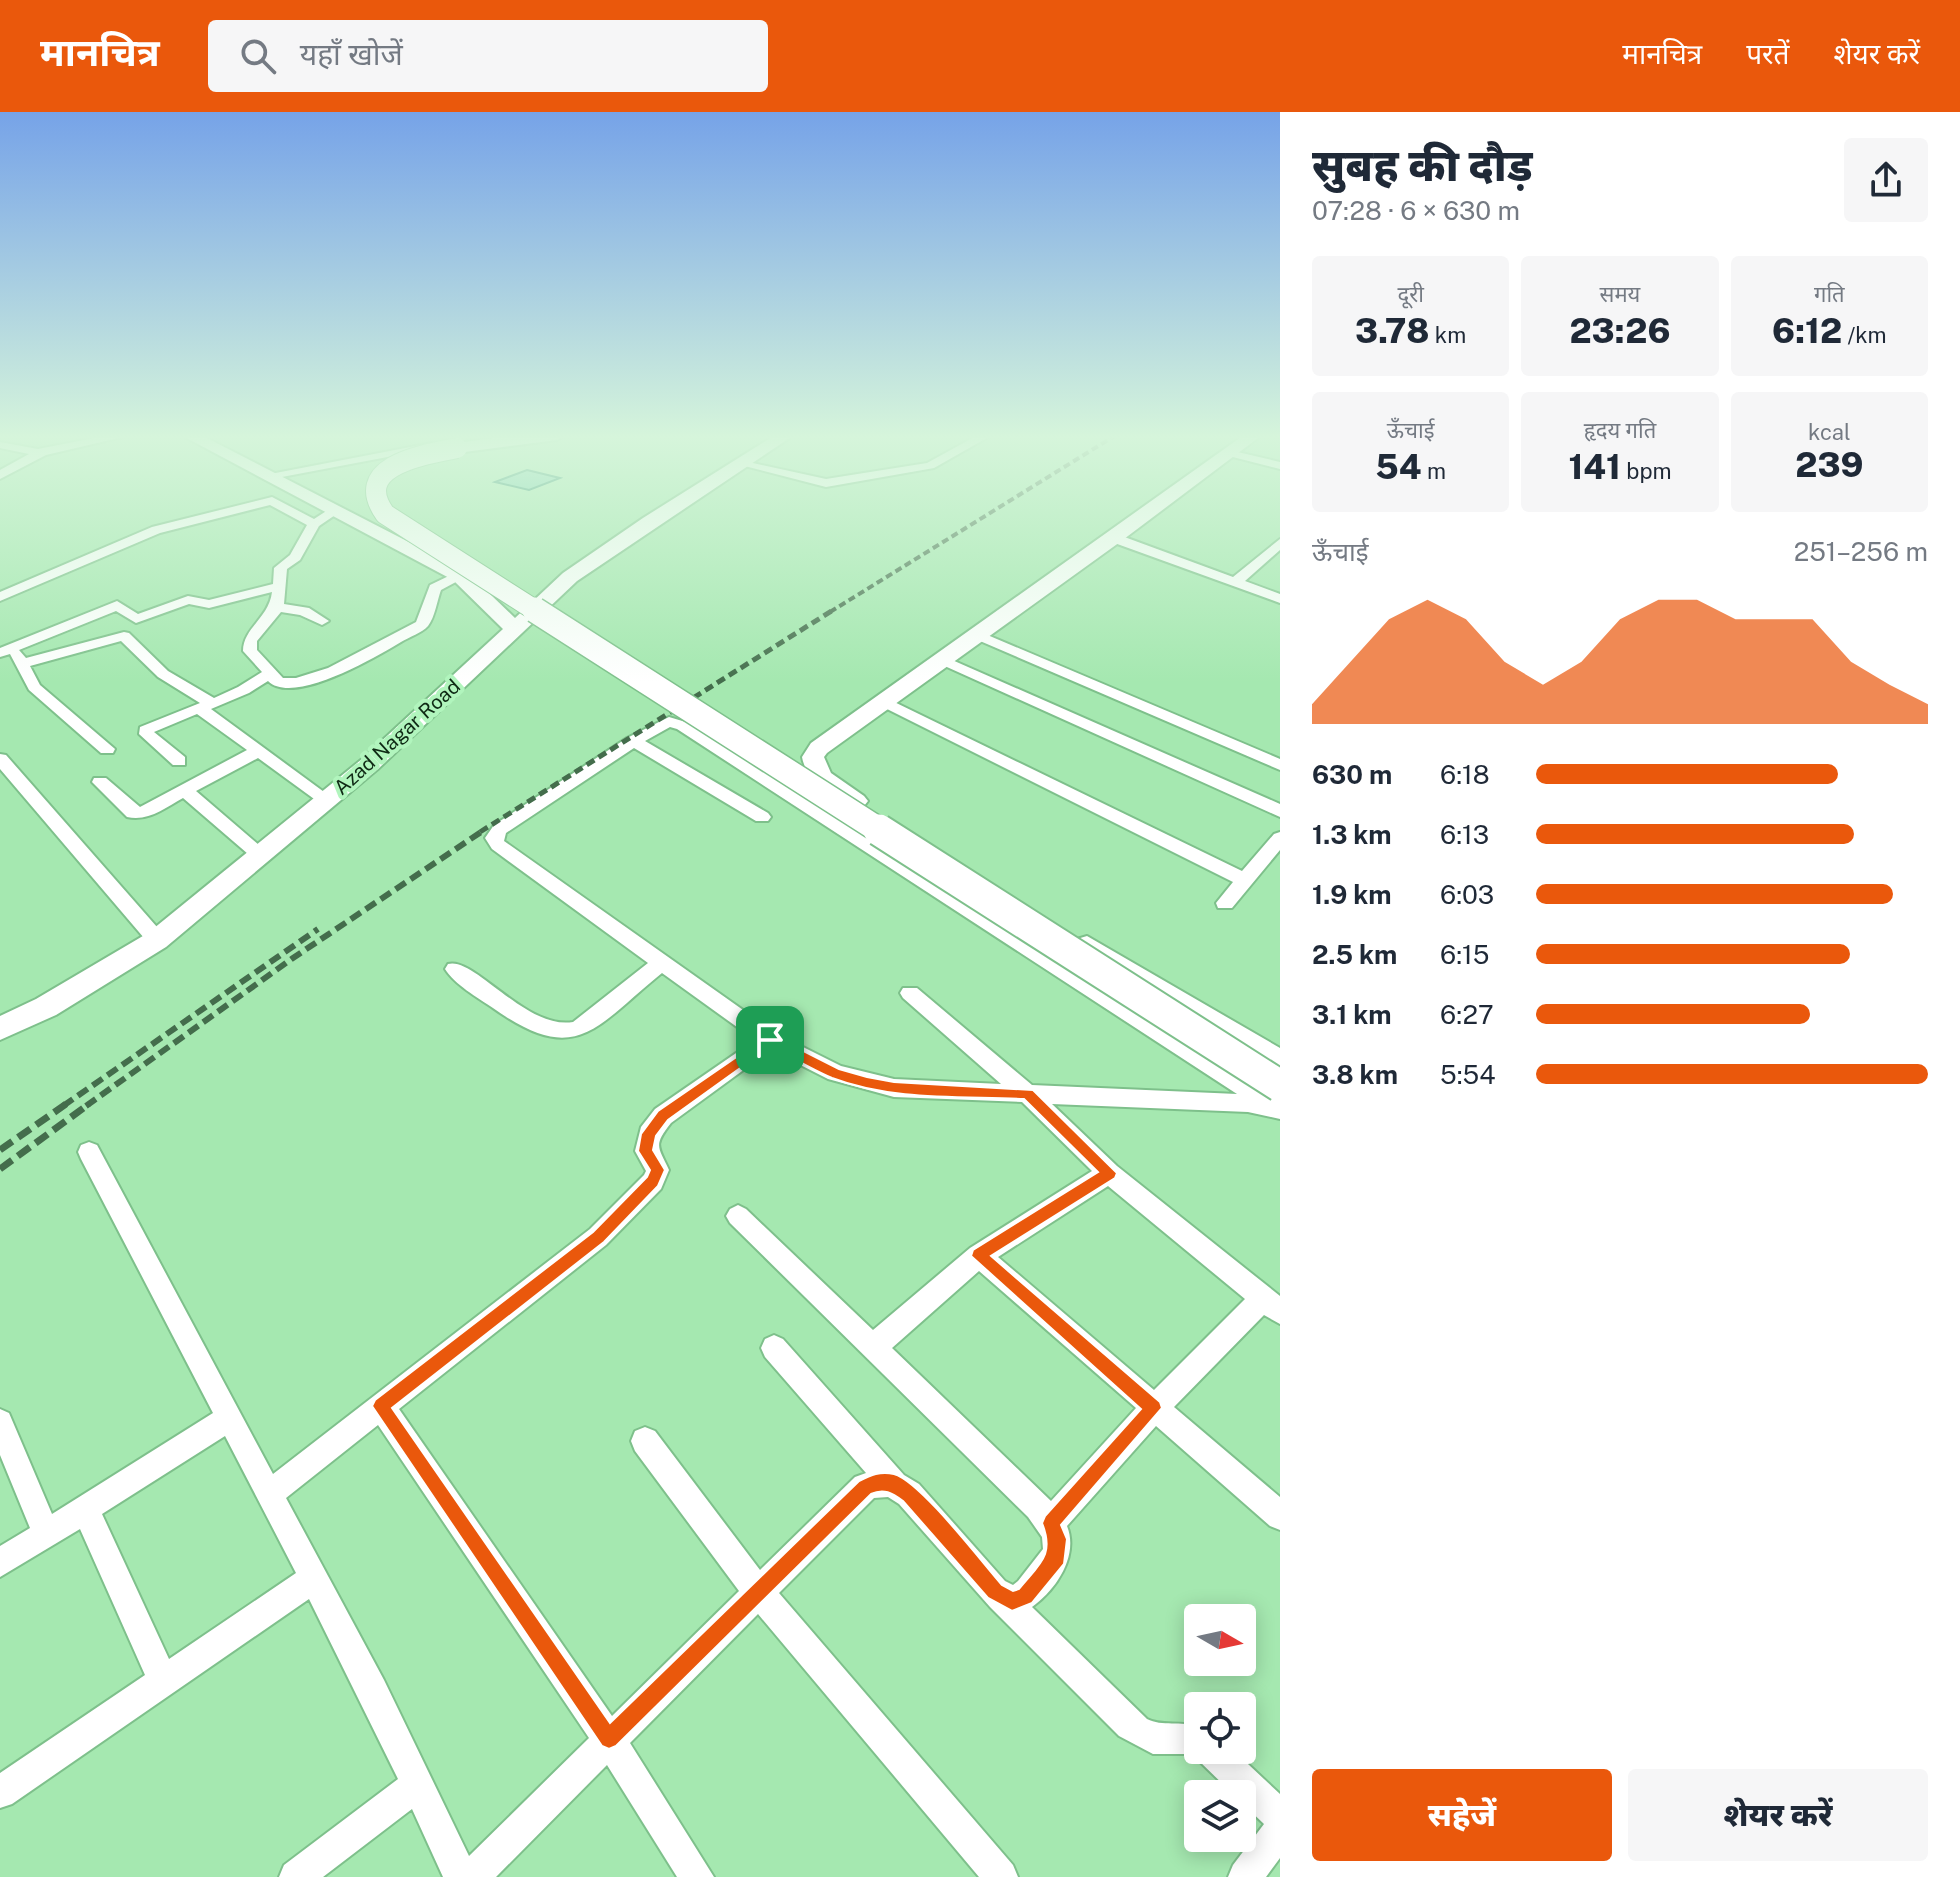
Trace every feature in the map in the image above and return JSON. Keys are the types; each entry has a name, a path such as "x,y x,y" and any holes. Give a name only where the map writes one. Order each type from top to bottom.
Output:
{"main road":[{"path":"390,517 1280,1086"}],"street":[{"path":"0,597 156,530 207,517"},
{"path":"302,517 314,524"},
{"path":"325,517 314,524 295,557 281,568 277,607 248,646 279,683 296,685 332,671 422,624 435,588 460,576"},
{"path":"347,517 460,576 515,629"},
{"name":"Azad Nagar Road","path":"0,1029 46,1007 157,940 327,800 570,577 658,517"},
{"path":"1142,517 819,748 813,757 814,767 821,778 1045,920 1278,1057"},
{"path":"1114,538 1280,599"},
{"path":"1235,583 1280,543"},
{"path":"6,651 117,605 136,619 188,600 209,604 277,587"},
{"path":"277,607 295,609 322,621"},
{"path":"978,635 1280,765"},
{"path":"24,663 124,636 163,674 258,751 327,800"},
{"path":"6,651 24,663 34,687 107,749"},
{"path":"943,660 1280,811"},
{"path":"179,761 146,732 174,716 206,706 269,673"},
{"path":"884,702 1244,880"},
{"path":"669,722 683,726 1280,1110 1248,1103 894,1088 836,1073 770,1040 498,845 494,838 500,829 633,741 659,724 669,722"},
{"path":"633,741 762,817"},
{"path":"100,782 129,810 138,814 258,751"},
{"path":"0,759 157,940"},
{"path":"185,791 261,856"},
{"path":"1225,903 1280,838"},
{"path":"455,969 542,1029 569,1033 662,962"},
{"path":"910,993 1028,1094 1109,1173 1272,1305 1154,1408 1051,1523"},
{"path":"268,1495 598,1237 653,1182 658,1170 646,1151 649,1134 663,1116 770,1040"},
{"path":"89,1152 373,1691 461,1877"},
{"path":"873,1347 979,1256 1109,1173"},
{"path":"738,1216 1051,1523 1058,1539 1057,1557 1025,1596 1012,1601 995,1591"},
{"path":"979,1256 1280,1516"},
{"path":"774,1348 893,1483 909,1494 995,1591 1130,1725 1149,1738 1184,1737"},
{"path":"381,1406 609,1739 697,1877"},
{"path":"0,1563 229,1418"},
{"path":"0,1422 46,1533"},
{"path":"645,1441 759,1593 1001,1877"},
{"path":"472,1877 865,1487 877,1482 893,1483"},
{"path":"85,1508 163,1681"},
{"path":"0,1792 313,1579"},
{"path":"1224,1764 1280,1816"},
{"path":"296,1877 417,1784"},
{"path":"1245,1877 1280,1830"}],"railway":[{"path":"830,612 983,517"},
{"path":"480,832 833,610"},
{"path":"86,1106 293,958 484,830"},
{"path":"63,1106 318,929"},
{"path":"0,1150 66,1104"},
{"path":"0,1169 89,1104"}],"route":[{"path":"770,1040 836,1073 894,1088 1028,1094 1109,1173 979,1256 1154,1408 1051,1523 1058,1539 1057,1557 1025,1596 1012,1601 995,1591 909,1494 893,1483 877,1482 865,1487 609,1739 381,1406 598,1237 653,1182 658,1170 646,1151 649,1134 663,1116 770,1040"}]}
